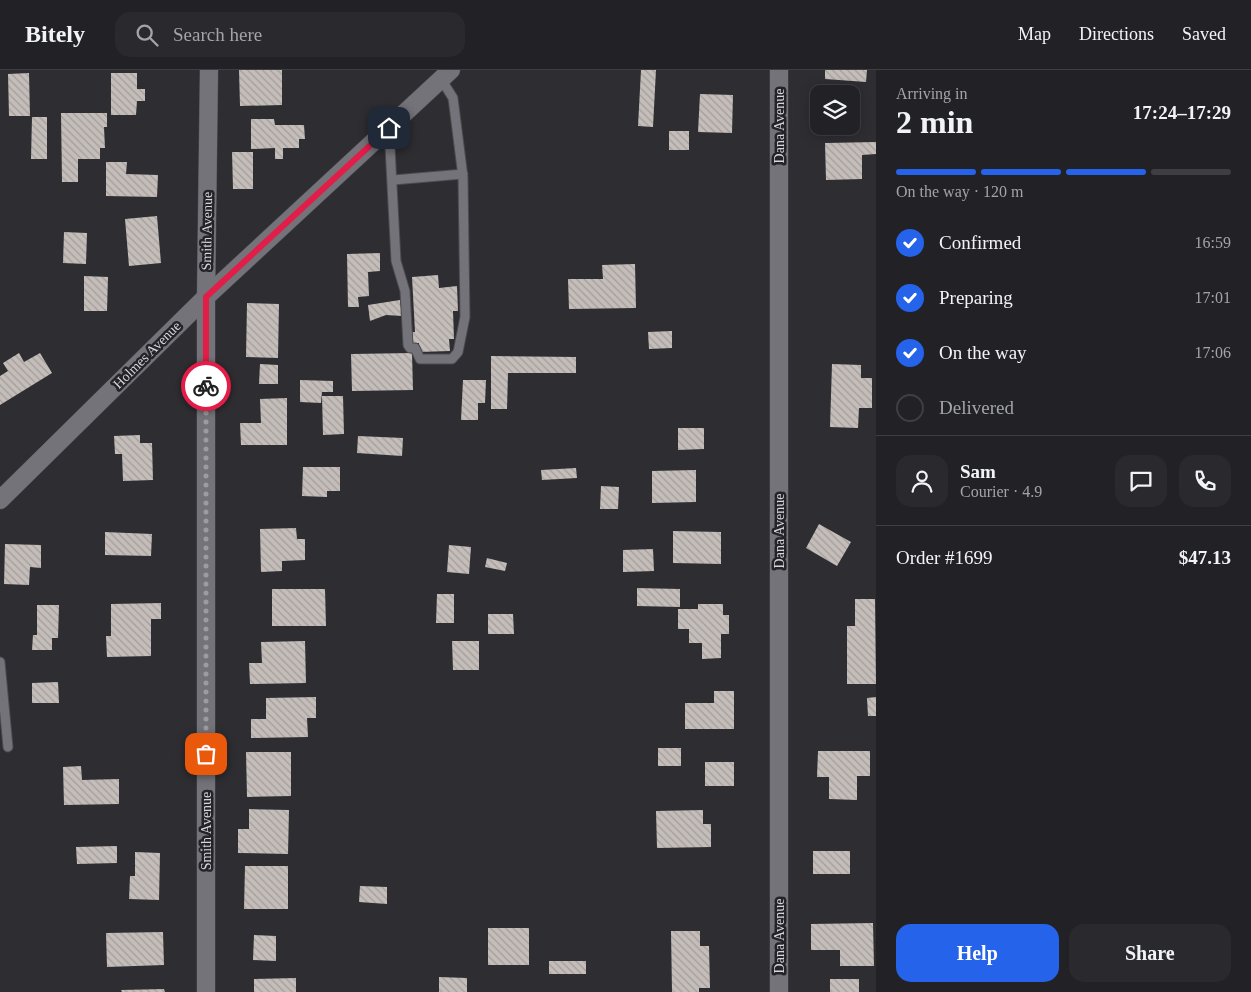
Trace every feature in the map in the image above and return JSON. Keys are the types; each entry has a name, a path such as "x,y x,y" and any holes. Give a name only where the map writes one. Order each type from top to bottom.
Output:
{"street":[{"name":"Smith Avenue","path":"206,992 206,297 209,70"},
{"name":"Dana Avenue","path":"779,70 779,992"},
{"name":"Holmes Avenue","path":"0,500 206,297 446,74"}],"lane":[{"path":"389,128 396,261 405,291 408,345 410,348 416,348 420,359 452,359 458,352 465,317 463,174 453,98 446,74"},
{"path":"393,180 463,174"},
{"path":"0,662 8,747"}],"building":[{"path":"239,70 282,70 282,105 240,106"},
{"path":"641,70 656,70 653,127 638,126"},
{"path":"825,70 867,70 866,82 825,79"},
{"path":"29,73 30,116 9,116 8,74"},
{"path":"111,73 137,73 137,89 145,89 145,101 137,101 136,115 111,115"},
{"path":"700,94 733,95 732,133 698,132"},
{"path":"61,113 107,113 107,127 104,127 105,148 100,148 100,159 78,159 78,182 62,182"},
{"path":"32,117 47,117 47,159 31,159"},
{"path":"251,119 274,119 275,125 304,125 305,139 299,139 299,148 283,148 283,159 275,159 275,148 251,149"},
{"path":"669,131 689,131 689,150 669,150"},
{"path":"876,142 876,154 862,155 862,179 826,180 825,143"},
{"path":"232,152 253,152 253,189 233,189"},
{"path":"106,162 127,162 126,174 158,175 157,197 106,196"},
{"path":"157,216 161,263 129,266 125,219"},
{"path":"64,232 87,233 86,264 63,263"},
{"path":"380,253 380,271 368,272 369,296 358,297 359,307 348,307 347,254"},
{"path":"635,264 636,308 569,309 568,279 603,279 602,265"},
{"path":"438,275 439,288 457,286 458,311 453,311 454,339 449,339 450,351 419,352 419,343 412,343 412,332 415,332 412,277"},
{"path":"84,276 108,277 107,311 84,311"},
{"path":"400,300 402,316 386,315 370,321 368,305"},
{"path":"247,303 279,304 278,358 246,357"},
{"path":"672,331 672,348 649,349 648,332"},
{"path":"19,353 24,362 40,353 52,373 0,405 0,376 8,371 3,363"},
{"path":"412,353 413,390 352,391 351,354"},
{"path":"491,356 576,357 576,373 508,373 507,409 491,409"},
{"path":"260,364 278,365 278,384 259,384"},
{"path":"832,364 861,365 861,378 872,378 872,408 859,408 858,428 830,427"},
{"path":"300,380 333,381 333,392 322,392 321,403 300,402"},
{"path":"463,380 486,380 485,403 478,403 478,420 461,420"},
{"path":"322,396 343,396 344,434 323,435"},
{"path":"287,398 287,445 241,445 240,423 261,423 260,399"},
{"path":"678,428 704,428 704,449 678,450"},
{"path":"140,435 140,443 152,443 153,480 123,481 122,454 115,454 114,436"},
{"path":"358,436 403,438 402,456 357,453"},
{"path":"303,467 340,467 340,491 327,491 327,497 302,496"},
{"path":"576,468 577,478 542,480 541,470"},
{"path":"696,470 696,502 652,503 652,471"},
{"path":"601,486 619,487 618,509 600,509"},
{"path":"819,524 851,542 837,566 806,548"},
{"path":"296,528 297,539 305,539 305,560 282,561 282,571 261,572 260,529"},
{"path":"673,531 721,532 721,564 673,563"},
{"path":"105,532 152,534 151,556 105,555"},
{"path":"5,544 41,545 41,568 30,567 29,585 4,584"},
{"path":"449,545 471,547 469,574 447,572"},
{"path":"653,549 654,571 623,572 623,550"},
{"path":"487,558 507,563 505,571 485,567"},
{"path":"637,588 680,589 680,607 637,606"},
{"path":"272,589 325,589 326,626 272,626"},
{"path":"437,594 454,594 454,623 436,623"},
{"path":"855,599 875,599 876,684 847,684 847,626 855,626"},
{"path":"161,603 161,619 151,619 151,656 107,657 106,636 111,636 111,604"},
{"path":"698,604 723,604 723,615 729,615 729,634 721,634 721,658 702,659 702,643 689,643 689,629 678,629 678,609 698,609"},
{"path":"37,605 59,605 58,638 52,638 52,650 32,650 33,635 37,635"},
{"path":"488,614 513,614 514,634 488,634"},
{"path":"305,641 306,683 250,684 249,663 262,663 261,642"},
{"path":"452,641 479,641 479,670 453,670"},
{"path":"58,682 59,703 32,703 32,683"},
{"path":"714,691 734,691 734,729 685,729 685,703 714,703"},
{"path":"316,697 316,718 307,718 308,737 251,738 251,719 266,719 266,698"},
{"path":"876,697 876,716 868,716 867,698"},
{"path":"658,748 681,748 681,766 658,766"},
{"path":"818,751 870,751 870,776 857,776 857,800 829,799 829,777 817,777"},
{"path":"246,752 291,752 291,796 247,797"},
{"path":"705,762 734,762 734,786 705,786"},
{"path":"81,766 82,780 119,779 119,804 64,805 63,767"},
{"path":"249,809 289,810 288,854 238,853 238,829 249,829"},
{"path":"703,810 703,824 711,824 711,847 657,848 656,811"},
{"path":"117,846 117,863 77,864 76,847"},
{"path":"813,851 850,851 850,874 813,874"},
{"path":"135,852 160,853 159,900 129,899 130,876 135,876"},
{"path":"245,866 288,866 288,909 244,909"},
{"path":"360,886 387,887 387,904 359,902"},
{"path":"873,923 874,966 840,966 840,950 811,950 811,924"},
{"path":"488,928 529,928 529,965 488,965"},
{"path":"671,931 700,931 700,946 709,946 710,988 699,988 699,992 672,992"},
{"path":"163,932 164,965 107,967 106,933"},
{"path":"254,935 276,936 276,961 253,960"},
{"path":"549,961 586,961 586,974 549,974"},
{"path":"439,977 467,978 467,992 439,992"},
{"path":"296,978 296,992 254,992 254,979"},
{"path":"830,979 859,979 859,992 830,992"},
{"path":"164,989 165,992 122,992 121,990"}],"way so far":[{"path":"206,386 206,754"}],"route":[{"path":"206,386 206,297 389,128"}]}
